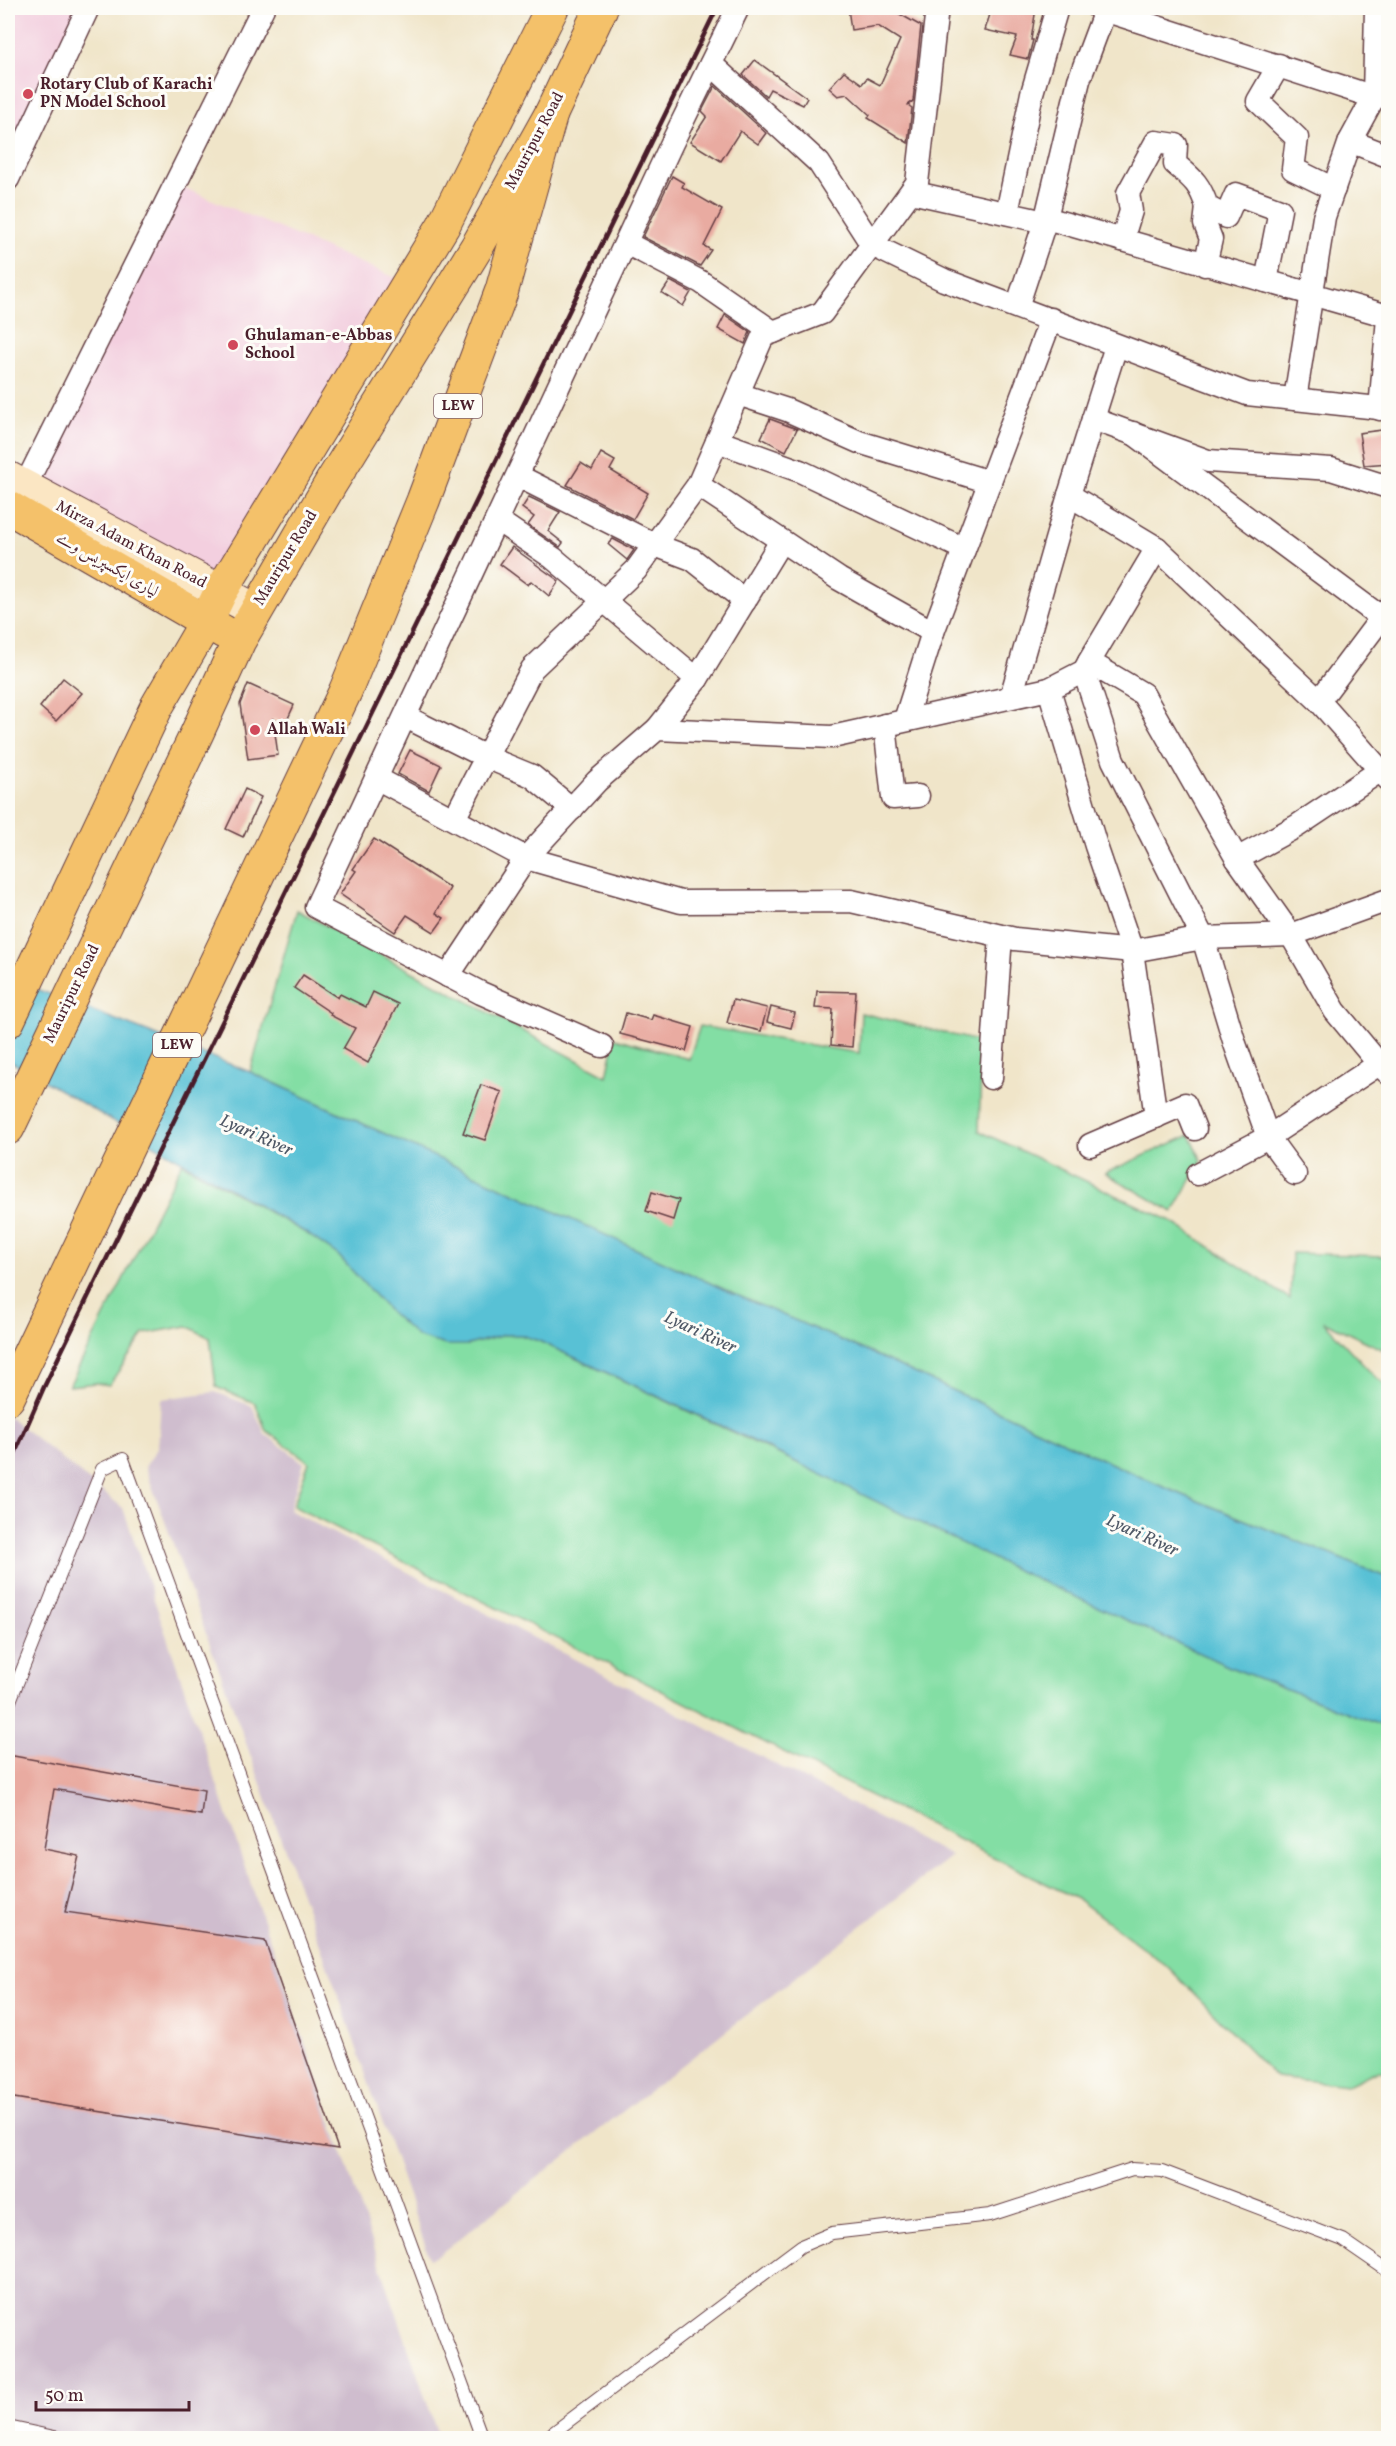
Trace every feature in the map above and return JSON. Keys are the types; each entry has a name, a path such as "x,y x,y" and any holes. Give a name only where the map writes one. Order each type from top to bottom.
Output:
{"highway":[{"path":"8,1021 157,706 206,622 220,593 442,226 552,8"},
{"name":"Mauripur Road","path":"8,1128 255,610 478,245 551,114 601,8"},
{"name":"LEW","path":"8,1398 345,692 423,501 502,290 551,114"},
{"name":"لیاری ایکسپریس وے","path":"13,491 206,622 239,641"}],"main road":[{"name":"Mirza Adam Khan Road","path":"13,491 255,610"}],"street":[{"path":"8,179 88,8"},
{"path":"13,491 263,8"},
{"path":"602,1046 481,993 316,907 738,8"},
{"path":"454,819 532,669 636,570 698,485 763,336 822,313 917,183 937,8"},
{"path":"1007,213 1032,93 1056,8"},
{"path":"1017,307 1046,220 1079,80 1103,8 1381,97"},
{"path":"1294,399 1324,217 1350,141 1381,97 1376,8"},
{"path":"711,64 819,163 872,245 944,280 1247,394 1384,409 1389,317 1046,220 911,192"},
{"path":"1279,65 1258,101 1297,138 1293,169 1334,189"},
{"path":"1350,141 1389,156"},
{"path":"1122,240 1131,211 1128,193 1156,142 1176,145 1175,164 1202,189 1207,207 1205,224 1211,239 1205,265"},
{"path":"1207,207 1226,217 1236,194 1280,210 1266,281"},
{"path":"626,243 701,282 773,332"},
{"path":"918,796 893,798 895,723 933,632 1051,320"},
{"path":"1011,697 1069,495 1116,346"},
{"path":"738,394 787,410 859,442 990,482"},
{"path":"1093,419 1208,461 1331,469 1389,487"},
{"path":"1133,433 1385,614 1318,700"},
{"path":"717,441 800,471 964,549"},
{"path":"518,476 655,545 692,559 745,601"},
{"path":"698,485 839,579 933,632"},
{"path":"1069,495 1157,548 1318,700 1385,774 1237,859"},
{"path":"497,520 552,558 697,679"},
{"path":"448,976 526,858 597,781 657,729 697,679 781,541"},
{"path":"657,729 832,737 1049,688 1087,666 1157,548"},
{"path":"1087,666 1143,694 1237,859 1291,935 1335,1011 1384,1069 1268,1137 1198,1174"},
{"path":"1087,666 1113,760 1203,938 1235,1044 1268,1137 1295,1174"},
{"path":"1049,688 1096,846 1132,951 1156,1117"},
{"path":"406,717 486,757 532,776 572,809"},
{"path":"378,778 526,858 681,902 851,902 1001,936 1132,951 1203,938 1291,935 1389,900"},
{"path":"991,1078 1001,936"},
{"path":"1090,1145 1185,1104 1195,1129"}],"lane":[{"path":"8,1706 102,1469 123,1459 482,2439"},
{"path":"546,2439 801,2246 832,2233 990,2215 1132,2169 1162,2170 1343,2240 1389,2271"},
{"path":"8,2427 59,2439"}],"shaded area":[{"name":"Rotary Club of Karachi PN Model School","path":"8,8 89,8 8,180"},
{"name":"Ghulaman-e-Abbas School","path":"175,184 408,283 202,608 22,492"},
{"path":"215,1392 252,1406 265,1434 304,1463 289,1510 951,1856 441,2253 430,2259 336,1989 145,1467 158,1447 161,1399"},
{"path":"8,1416 123,1508 439,2438 8,2438"}],"green space":[{"path":"297,910 607,1076 615,1038 689,1059 700,1026 859,1053 861,1013 982,1042 979,1131 1169,1220 1290,1299 1292,1253 1383,1256 1388,1259 1388,1352 1323,1321 1373,1375 1388,1386 1388,1578 1156,1484 250,1072"},
{"path":"1190,1135 1202,1161 1173,1212 1105,1173"},
{"path":"182,1163 306,1233 338,1255 389,1311 468,1345 504,1335 521,1335 539,1341 1230,1667 1388,1728 1388,2073 1378,2070 1348,2085 1276,2077 1166,1965 1079,1900 293,1506 309,1462 266,1430 255,1403 216,1387 210,1338 187,1326 144,1334 109,1385 96,1383 69,1386"}],"water":[{"name":"Lyari River","path":"8,978 250,1072 1156,1484 1388,1578 1388,1728 1230,1667 1014,1569 751,1440 539,1341 521,1335 504,1335 468,1345 446,1345 418,1337 389,1311 338,1255 306,1233 8,1060"}],"building":[{"path":"848,8 889,8 921,26 913,101 908,105 912,108 908,143 868,118 870,115 847,94 838,96 829,88 844,71 862,84 867,78 880,85 900,40 878,26 851,30"},
{"path":"992,8 1036,8 1031,40 1033,40 1028,59 1010,55 1017,37 985,30"},
{"path":"755,60 807,98 803,105 770,89 766,96 743,75"},
{"path":"715,86 766,133 758,144 740,131 721,161 690,142 707,116 702,111"},
{"path":"672,176 684,183 682,187 722,210 704,246 711,250 700,266 643,237"},
{"path":"670,281 691,292 683,306 662,293"},
{"path":"725,315 750,332 745,344 718,329"},
{"path":"770,419 797,429 786,451 761,438"},
{"path":"1389,429 1389,463 1364,465 1359,433"},
{"path":"601,453 615,461 610,470 648,493 633,519 567,485 581,463 592,470"},
{"path":"529,497 560,512 548,531 563,543 560,547 528,525 534,517 522,508"},
{"path":"613,539 634,550 627,560 608,544"},
{"path":"512,547 559,581 549,596 531,581 528,585 500,564"},
{"path":"63,678 82,693 56,721 40,707"},
{"path":"248,684 294,705 285,725 273,719 278,755 248,759 240,704"},
{"path":"410,750 441,765 429,791 398,774"},
{"path":"245,789 261,797 243,837 226,829"},
{"path":"374,839 450,888 436,913 444,918 434,932 407,915 395,932 340,894 356,871 353,869"},
{"path":"303,975 338,998 340,994 366,1007 373,992 398,1004 368,1063 343,1049 355,1028 330,1015 331,1013 294,988"},
{"path":"817,991 856,992 852,1047 831,1045 833,1009 815,1008"},
{"path":"733,1000 767,1008 761,1031 727,1023"},
{"path":"771,1007 795,1013 791,1028 767,1022"},
{"path":"626,1013 651,1020 653,1015 693,1027 686,1051 620,1034"},
{"path":"481,1085 502,1092 485,1140 463,1133"},
{"path":"652,1192 679,1200 673,1220 646,1211"},
{"path":"8,1755 204,1790 201,1815 54,1789 44,1849 79,1856 65,1912 265,1941 338,2149 8,2097"}],"railway":[{"path":"8,1469 44,1387 717,8"}],"place":[{"name":"Rotary Club of Karachi PN Model School","path":"28,94"},
{"name":"Ghulaman-e-Abbas School","path":"233,345"},
{"name":"Allah Wali","path":"255,730"}]}
